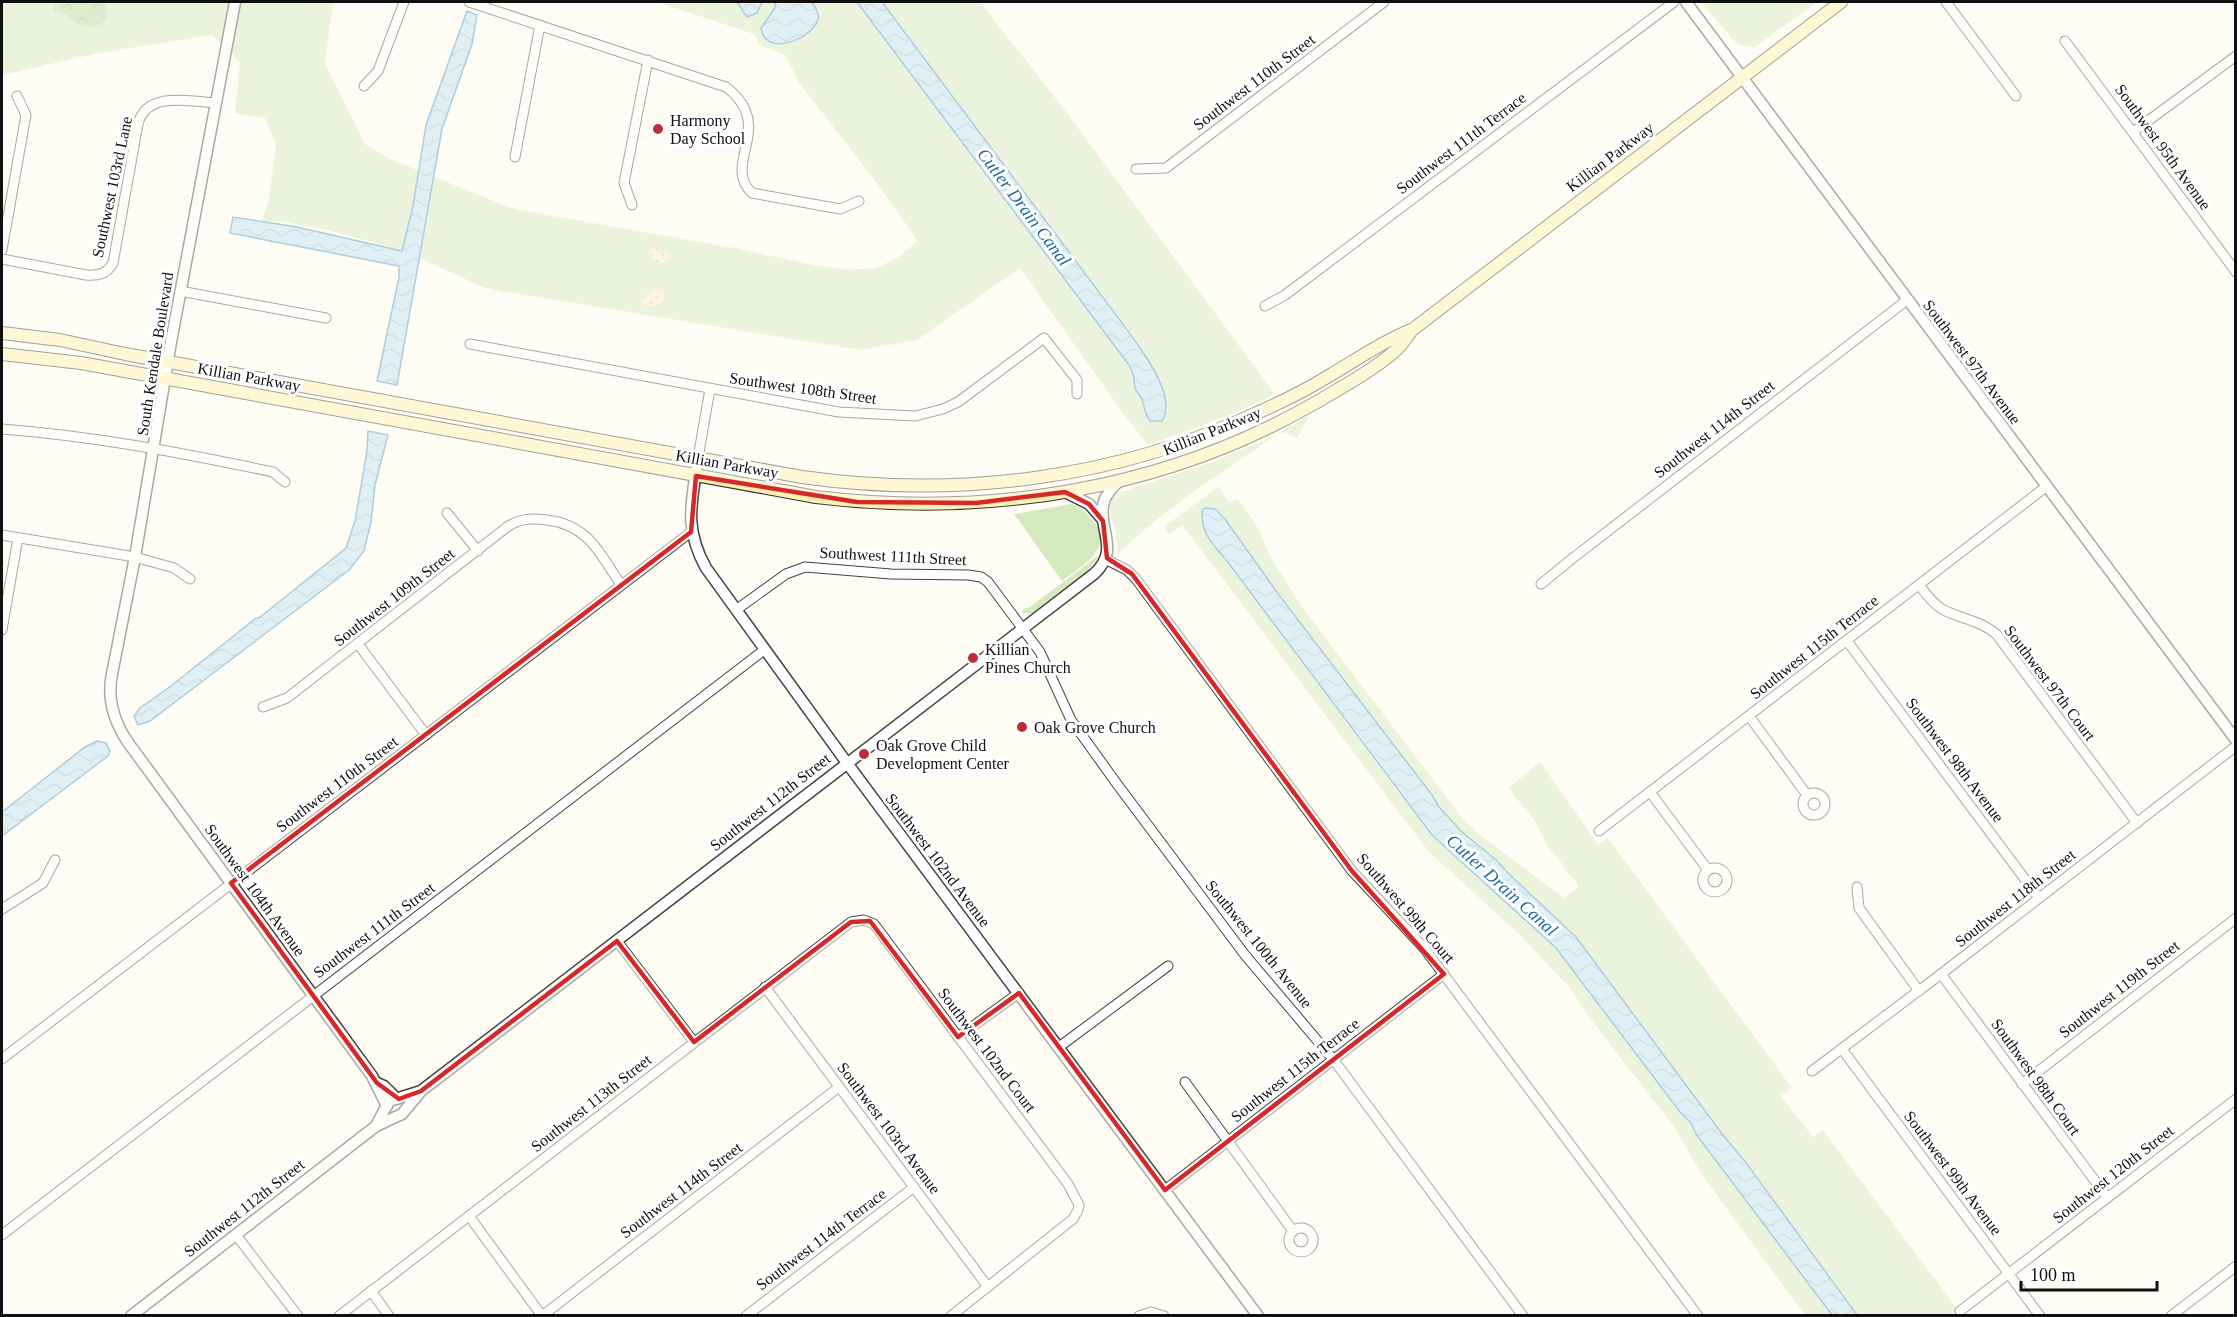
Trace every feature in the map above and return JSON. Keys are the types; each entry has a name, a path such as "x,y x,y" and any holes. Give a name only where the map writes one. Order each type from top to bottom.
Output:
{"main road":[{"path":"1742,76 1841,2"},
{"name":"Killian Parkway","path":"2,354 81,363 816,497 875,503 976,503 1026,499 1119,481 1210,452 1286,418 1371,368 1396,350 1412,330 1742,76"},
{"name":"Killian Parkway","path":"2,333 60,340 811,478 890,486 992,484 1069,473 1166,449 1239,421 1308,388 1387,339 1412,330"}],"street":[{"name":"South Kendale Boulevard","path":"114,712 110,680 135,557 180,291 235,2"},
{"path":"364,86 378,71 404,2"},
{"path":"469,2 719,83 738,98 746,112 749,128 741,175 743,182 752,193 840,209 859,201"},
{"name":"Southwest 110th Street","path":"1136,169 1166,168 1384,2"},
{"name":"Southwest 111th Terrace","path":"1265,306 1285,295 1674,2"},
{"name":"Southwest 97th Avenue","path":"1686,2 2235,740"},
{"path":"1946,2 2016,96"},
{"path":"515,157 540,25"},
{"name":"Southwest 95th Avenue","path":"2065,41 2235,273"},
{"path":"2133,132 2235,56"},
{"path":"632,205 624,183 648,60"},
{"path":"2,250 26,115 17,96"},
{"name":"Southwest 103rd Lane","path":"2,259 86,275 96,276 107,272 113,263 138,120 146,108 156,103 181,100 216,103"},
{"path":"180,291 326,318"},
{"name":"Southwest 114th Street","path":"1541,584 1906,300"},
{"name":"Southwest 108th Street","path":"470,344 839,412 915,416 943,410 958,402 1044,338 1077,380 1077,394"},
{"name":"Southwest 102nd Avenue","path":"710,389 690,518 691,532 706,568 847,763 1258,1316"},
{"path":"2,429 53,433 155,447 273,472 285,482"},
{"path":"1105,559 1108,542 1103,521 1105,499 1119,481"},
{"name":"Southwest 115th Terrace","path":"1599,831 2047,486"},
{"path":"1065,492 1089,504 1103,521"},
{"path":"447,513 478,551"},
{"name":"Southwest 109th Street","path":"263,707 284,700 518,521 531,518 545,519 567,524 581,531 621,585"},
{"name":"Southwest 110th Street","path":"2,1059 691,532"},
{"path":"2,535 135,557 174,568 190,579"},
{"path":"2,630 18,538"},
{"name":"Southwest 112th Street","path":"131,1316 376,1126 393,1110 421,1091 1094,574 1105,559"},
{"name":"Southwest 99th Court","path":"1105,559 1122,566 1132,574 1352,871 1424,948 1444,974 1698,1316"},
{"name":"Southwest 111th Street","path":"736,610 786,574 805,567 891,574 968,575 981,577 988,582"},
{"name":"Southwest 100th Avenue","path":"988,582 1048,667 1064,707 1075,726 1238,946 1333,1059 1523,1316"},
{"name":"Southwest 97th Court","path":"1919,585 1938,606 1980,624 1997,635 2137,823"},
{"name":"Southwest 98th Avenue","path":"1846,641 2039,898"},
{"path":"358,644 426,735"},
{"name":"Southwest 111th Street","path":"2,1235 764,650"},
{"name":"Southwest 104th Avenue","path":"114,712 127,741 377,1083 378,1090 393,1110"},
{"path":"1749,716 1807,795"},
{"name":"Southwest 118th Street","path":"1812,1071 2235,746"},
{"path":"1650,792 1708,870"},
{"path":"2,909 43,883 55,860"},
{"path":"1857,887 1859,908 1919,991"},
{"name":"Southwest 119th Street","path":"2022,1084 2235,918"},
{"name":"Southwest 113th Street","path":"339,1316 851,922 864,920"},
{"name":"Southwest 102nd Court","path":"864,920 874,924 1068,1184 1079,1205 1073,1219 988,1287"},
{"path":"617,941 694,1042"},
{"path":"1059,1047 1168,966"},
{"name":"Southwest 115th Terrace","path":"1165,1190 1444,974"},
{"name":"Southwest 98th Court","path":"1941,974 2107,1197"},
{"name":"Southwest 103rd Avenue","path":"765,987 988,1287"},
{"path":"958,1037 1019,993"},
{"name":"Southwest 99th Avenue","path":"1842,1049 2040,1316"},
{"name":"Southwest 104th Avenue","path":"377,1083 384,1086 398,1099"},
{"path":"1185,1083 1293,1231"},
{"name":"Southwest 114th Street","path":"542,1316 839,1088"},
{"name":"Southwest 112th Street","path":"393,1110 392,1099 421,1091"},
{"name":"Southwest 120th Street","path":"1960,1311 2235,1099"},
{"name":"Southwest 114th Terrace","path":"746,1316 914,1187"},
{"path":"469,1216 542,1316"},
{"path":"236,1235 298,1316"},
{"path":"2171,1316 2235,1266"},
{"path":"951,1316 988,1287"},
{"path":"371,1291 389,1316"},
{"path":"1139,1316 1159,1314"}],"highlighted area":[{"path":"696,476 857,502 976,503 1065,492 1089,504 1103,521 1107,558 1132,574 1352,871 1444,974 1165,1190 1019,993 958,1037 870,921 851,922 694,1042 617,941 421,1091 399,1099 377,1083 231,883 691,532"}],"green space":[{"path":"2,2 333,2 325,63 365,144 390,159 514,209 734,248 813,265 849,270 876,268 897,258 918,241 877,183 800,84 785,55 761,46 754,34 657,2 980,2 1064,109 1275,394 1228,416 1148,445 1020,268 917,340 860,350 500,291 483,287 401,250 328,230 284,222 262,221 269,199 276,144 265,118 235,113 240,63 212,35 99,53 2,75","holes":["1059,241 1143,351 1161,385 1165,401 1165,417 1143,410 1129,365 1077,296"]},
{"path":"54,2 104,2 107,14 100,25 82,26 68,15 54,11"},
{"path":"1701,2 1817,2 1755,47 1736,43"},
{"path":"1309,416 1297,438 1286,432 1276,435 1174,506 1118,554 1116,534 1109,508 1112,499 1118,493 1210,463 1269,438"},
{"path":"1219,486 1229,503 1238,499 1258,528 1270,556 1300,604 1462,818 1480,835 1564,898 1578,887 1578,884 1548,848 1535,821 1508,788 1540,762 1598,844 1608,838 1792,1088 1781,1096 1813,1137 1823,1130 1962,1315 1857,1315 1747,1164 1576,937 1495,859 1462,832 1439,807 1279,595 1222,515 1215,509 1204,509 1204,525 1210,540 1399,793 1446,849 1556,948 1680,1112 1691,1123 1696,1134 1832,1315 1805,1315 1702,1175 1675,1128 1589,1017 1570,988 1520,935 1429,852 1182,525 1169,535 1164,527"},
{"path":"1072,504 1091,518 1101,538 1099,547 1088,562 1062,581 1014,514"},
{"path":"1099,555 1081,577 1051,602 1034,613 1022,613 1023,609 1030,607"}],"sand":[{"path":"656,247 668,254 669,259 666,263 657,263 649,254 650,250"},
{"path":"661,290 665,294 663,302 654,306 644,305 642,301 647,294"}],"water":[{"path":"737,2 762,2 757,13 747,17"},
{"path":"775,2 812,2 818,13 818,20 814,27 798,39 779,44 771,42 764,37 761,28 775,8"},
{"name":"Cutler Drain Canal","path":"857,2 882,2 1131,335 1151,365 1162,389 1166,411 1162,421 1150,421 1136,389 1129,365"},
{"path":"467,11 477,15 472,44 442,129 397,385 377,381 399,277 399,266 230,233 233,217 297,227 402,251 413,206 426,125"},
{"path":"368,431 388,435 375,485 371,522 364,551 349,570 150,721 138,725 134,716 140,708 256,618 259,618 346,548 355,521 367,451"},
{"name":"Cutler Drain Canal","path":"1203,509 1215,509 1225,519 1279,595 1439,807 1462,832 1495,859 1576,937 1747,1164 1857,1315 1832,1315 1696,1134 1691,1123 1680,1112 1556,948 1432,835 1209,539 1202,518"},
{"path":"97,741 106,743 110,751 108,756 2,836 2,812 85,747"}],"place":[{"name":"Harmony Day School","path":"658,129"},
{"name":"Killian Pines Church","path":"973,658"},
{"name":"Oak Grove Church","path":"1022,727"},
{"name":"Oak Grove Child Development Center","path":"864,754"}]}
